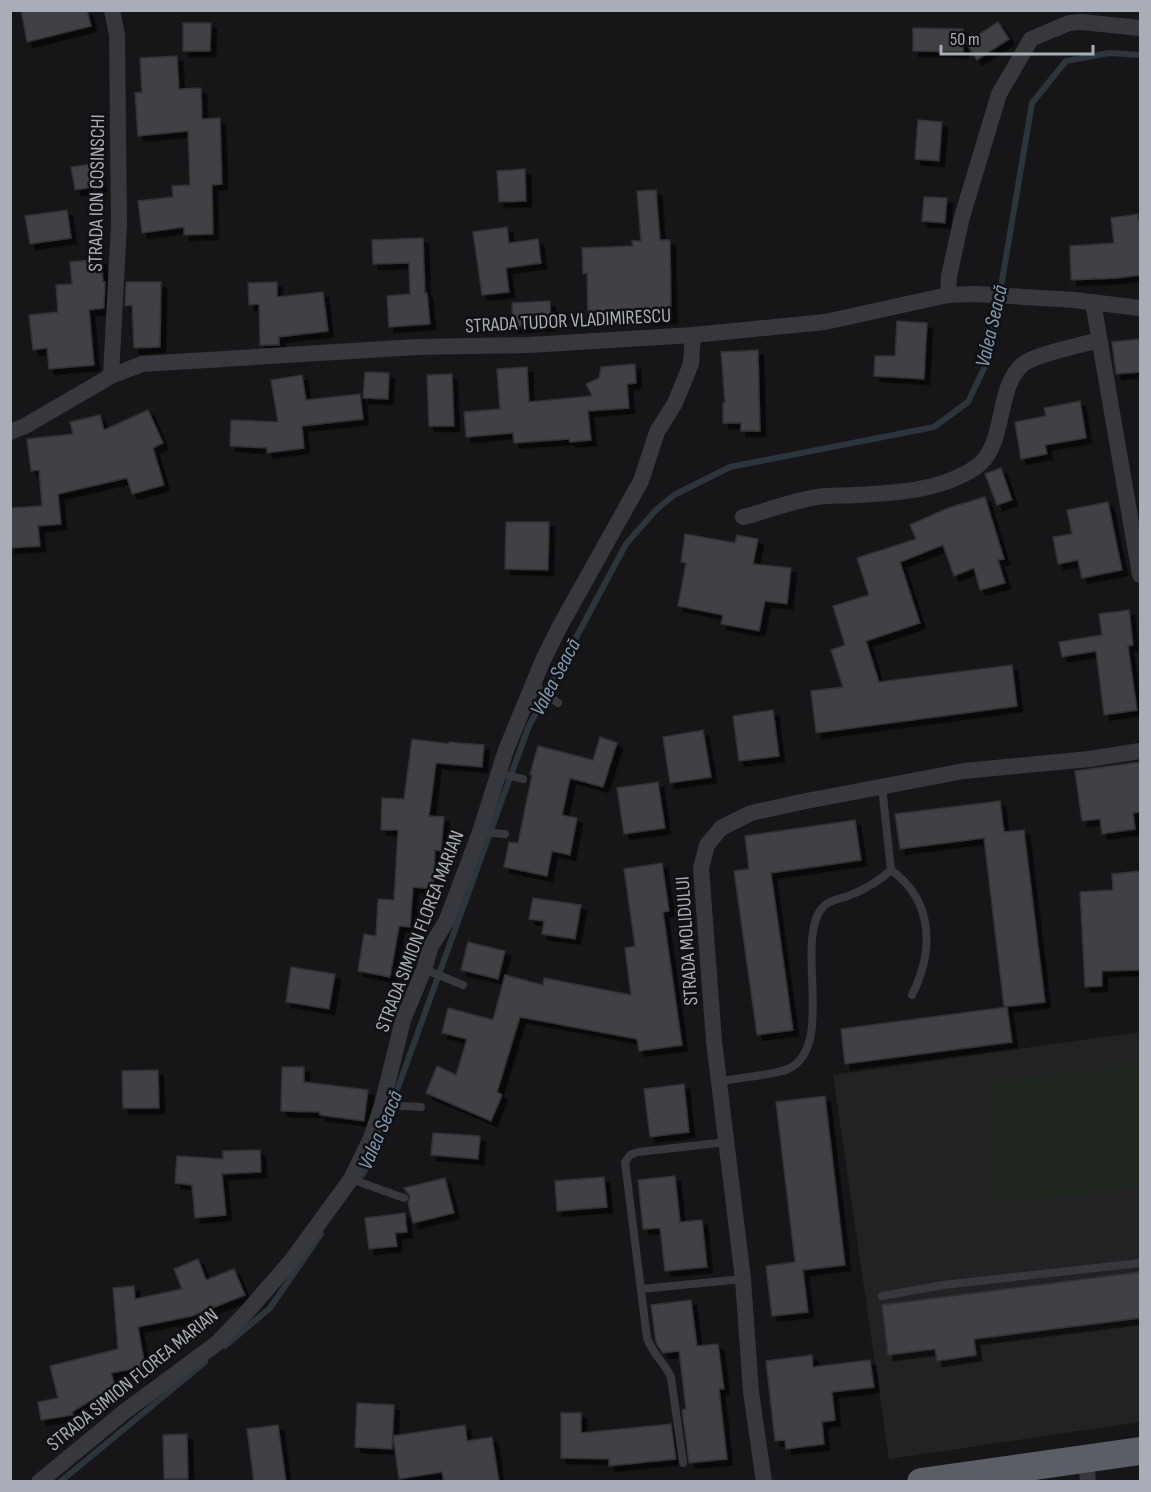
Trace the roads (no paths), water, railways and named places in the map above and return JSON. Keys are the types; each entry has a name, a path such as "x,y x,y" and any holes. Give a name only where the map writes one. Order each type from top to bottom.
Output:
{"highway":[{"path":"921,1482 1087,1470 1140,1451"}],"street":[{"name":"STRADA ION COSINSCHI","path":"111,376 119,224 117,35 112,10"},
{"path":"948,295 962,217 999,94 1031,39 1062,26 1082,22 1140,28"},
{"name":"STRADA TUDOR VLADIMIRESCU","path":"10,432 26,426 111,376 142,364 417,347 530,345 693,335 825,322 948,295 1035,297 1140,308"},
{"path":"1093,302 1140,575"},
{"name":"STRADA SIMION FLOREA MARIAN","path":"39,1482 116,1418 216,1344 246,1313 358,1181 382,1105 403,1020 429,970 431,946 446,922 480,832 497,773 538,687 561,626 641,481 657,432 675,403 691,364 693,335"},
{"path":"743,517 818,497 891,494 926,487 960,475 976,467 988,457 1011,382 1022,365 1099,340"},
{"name":"STRADA MOLIDULUI","path":"764,1482 751,1392 743,1279 714,1041 701,868 707,845 721,828 751,813 964,771 1089,759 1140,751"}],"lane":[{"path":"538,687 558,703"},
{"path":"497,773 523,779"},
{"path":"882,787 891,870 904,880 917,899 926,921 926,961 921,978 912,995"},
{"path":"480,832 505,834"},
{"path":"720,1081 786,1070 798,1063 808,1049 813,1007 812,941 822,907 878,881 891,870"},
{"path":"429,970 463,985"},
{"path":"382,1105 421,1107"},
{"path":"683,1463 674,1388 666,1368 654,1355 647,1338 625,1162 630,1155 638,1152 727,1142"},
{"path":"358,1181 404,1198"},
{"path":"882,1296 943,1285 1140,1263"},
{"path":"641,1289 743,1279"}],"waterway":[{"name":"Valea Seacă","path":"359,1179 371,1162 528,728 626,544 656,510 674,495 730,467 934,427 968,402 989,358 1032,103 1066,61 1109,53 1140,55"},
{"name":"Valea Seacă","path":"225,1346 270,1308 321,1234"},
{"name":"Valea Seacă","path":"60,1482 205,1362"}]}
